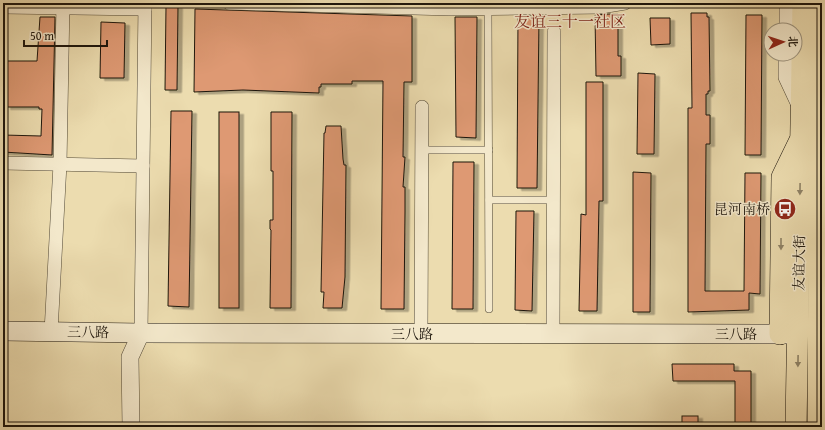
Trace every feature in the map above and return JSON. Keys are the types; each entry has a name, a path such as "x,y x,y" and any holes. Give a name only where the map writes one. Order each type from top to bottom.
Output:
{"main road":[{"name":"友谊大街","path":"796,427 789,334 801,139 803,3"},
{"name":"友谊大街","path":"818,427 822,86 820,3"},
{"name":"三八路","path":"3,331 141,333 820,334"}],"street":[{"path":"229,3 451,6 488,8 515,6 601,7 625,3"},
{"path":"788,3 788,22"},
{"path":"51,332 60,164 63,6"},
{"path":"3,8 145,6 141,333 130,357 131,427"},
{"path":"553,334 554,32"},
{"path":"787,62 787,77 801,108"},
{"path":"421,334 422,106"},
{"path":"3,163 143,166"}],"lane":[{"path":"488,8 489,309"},
{"path":"422,150 489,150"},
{"path":"489,200 553,200"}],"building":[{"path":"166,6 178,6 177,90 165,90"},
{"path":"195,9 412,16 412,82 404,82 404,309 381,309 383,81 352,81 352,84 321,84 321,87 319,87 319,93 243,90 194,92"},
{"path":"691,13 707,13 707,17 709,17 710,91 706,94 706,115 710,115 710,144 706,144 705,291 744,291 745,173 761,173 760,294 749,293 749,310 688,312 688,108 692,108"},
{"path":"618,14 618,56 621,56 621,76 596,76 595,15"},
{"path":"746,15 762,15 761,155 745,155"},
{"path":"518,16 539,16 537,188 517,188"},
{"path":"40,17 55,17 52,155 3,152 3,135 41,136 42,109 39,109 39,107 6,107 7,61 37,61"},
{"path":"455,17 477,17 476,138 456,137"},
{"path":"650,18 670,18 670,44 651,45"},
{"path":"101,22 125,23 124,78 100,78"},
{"path":"638,73 655,74 654,154 637,154"},
{"path":"586,82 603,82 603,201 599,201 597,311 579,311 581,214 586,215"},
{"path":"171,111 192,111 189,307 168,306"},
{"path":"219,112 239,112 239,308 219,308"},
{"path":"271,112 292,112 291,308 270,308 270,220 273,220"},
{"path":"326,126 341,126 343,159 344,165 346,165 345,277 342,308 323,308 324,292 321,292 324,133"},
{"path":"453,162 474,162 473,309 452,309"},
{"path":"633,172 651,173 650,312 633,312"},
{"path":"516,211 534,211 532,311 515,310"},
{"path":"672,364 734,364 734,371 751,371 751,427 735,427 735,381 673,381"},
{"path":"682,416 698,416 698,427 682,427"}],"place":[{"name":"昆河南桥","path":"785,209"}],"district":[{"name":"友谊三十一社区","path":"570,21"}]}
